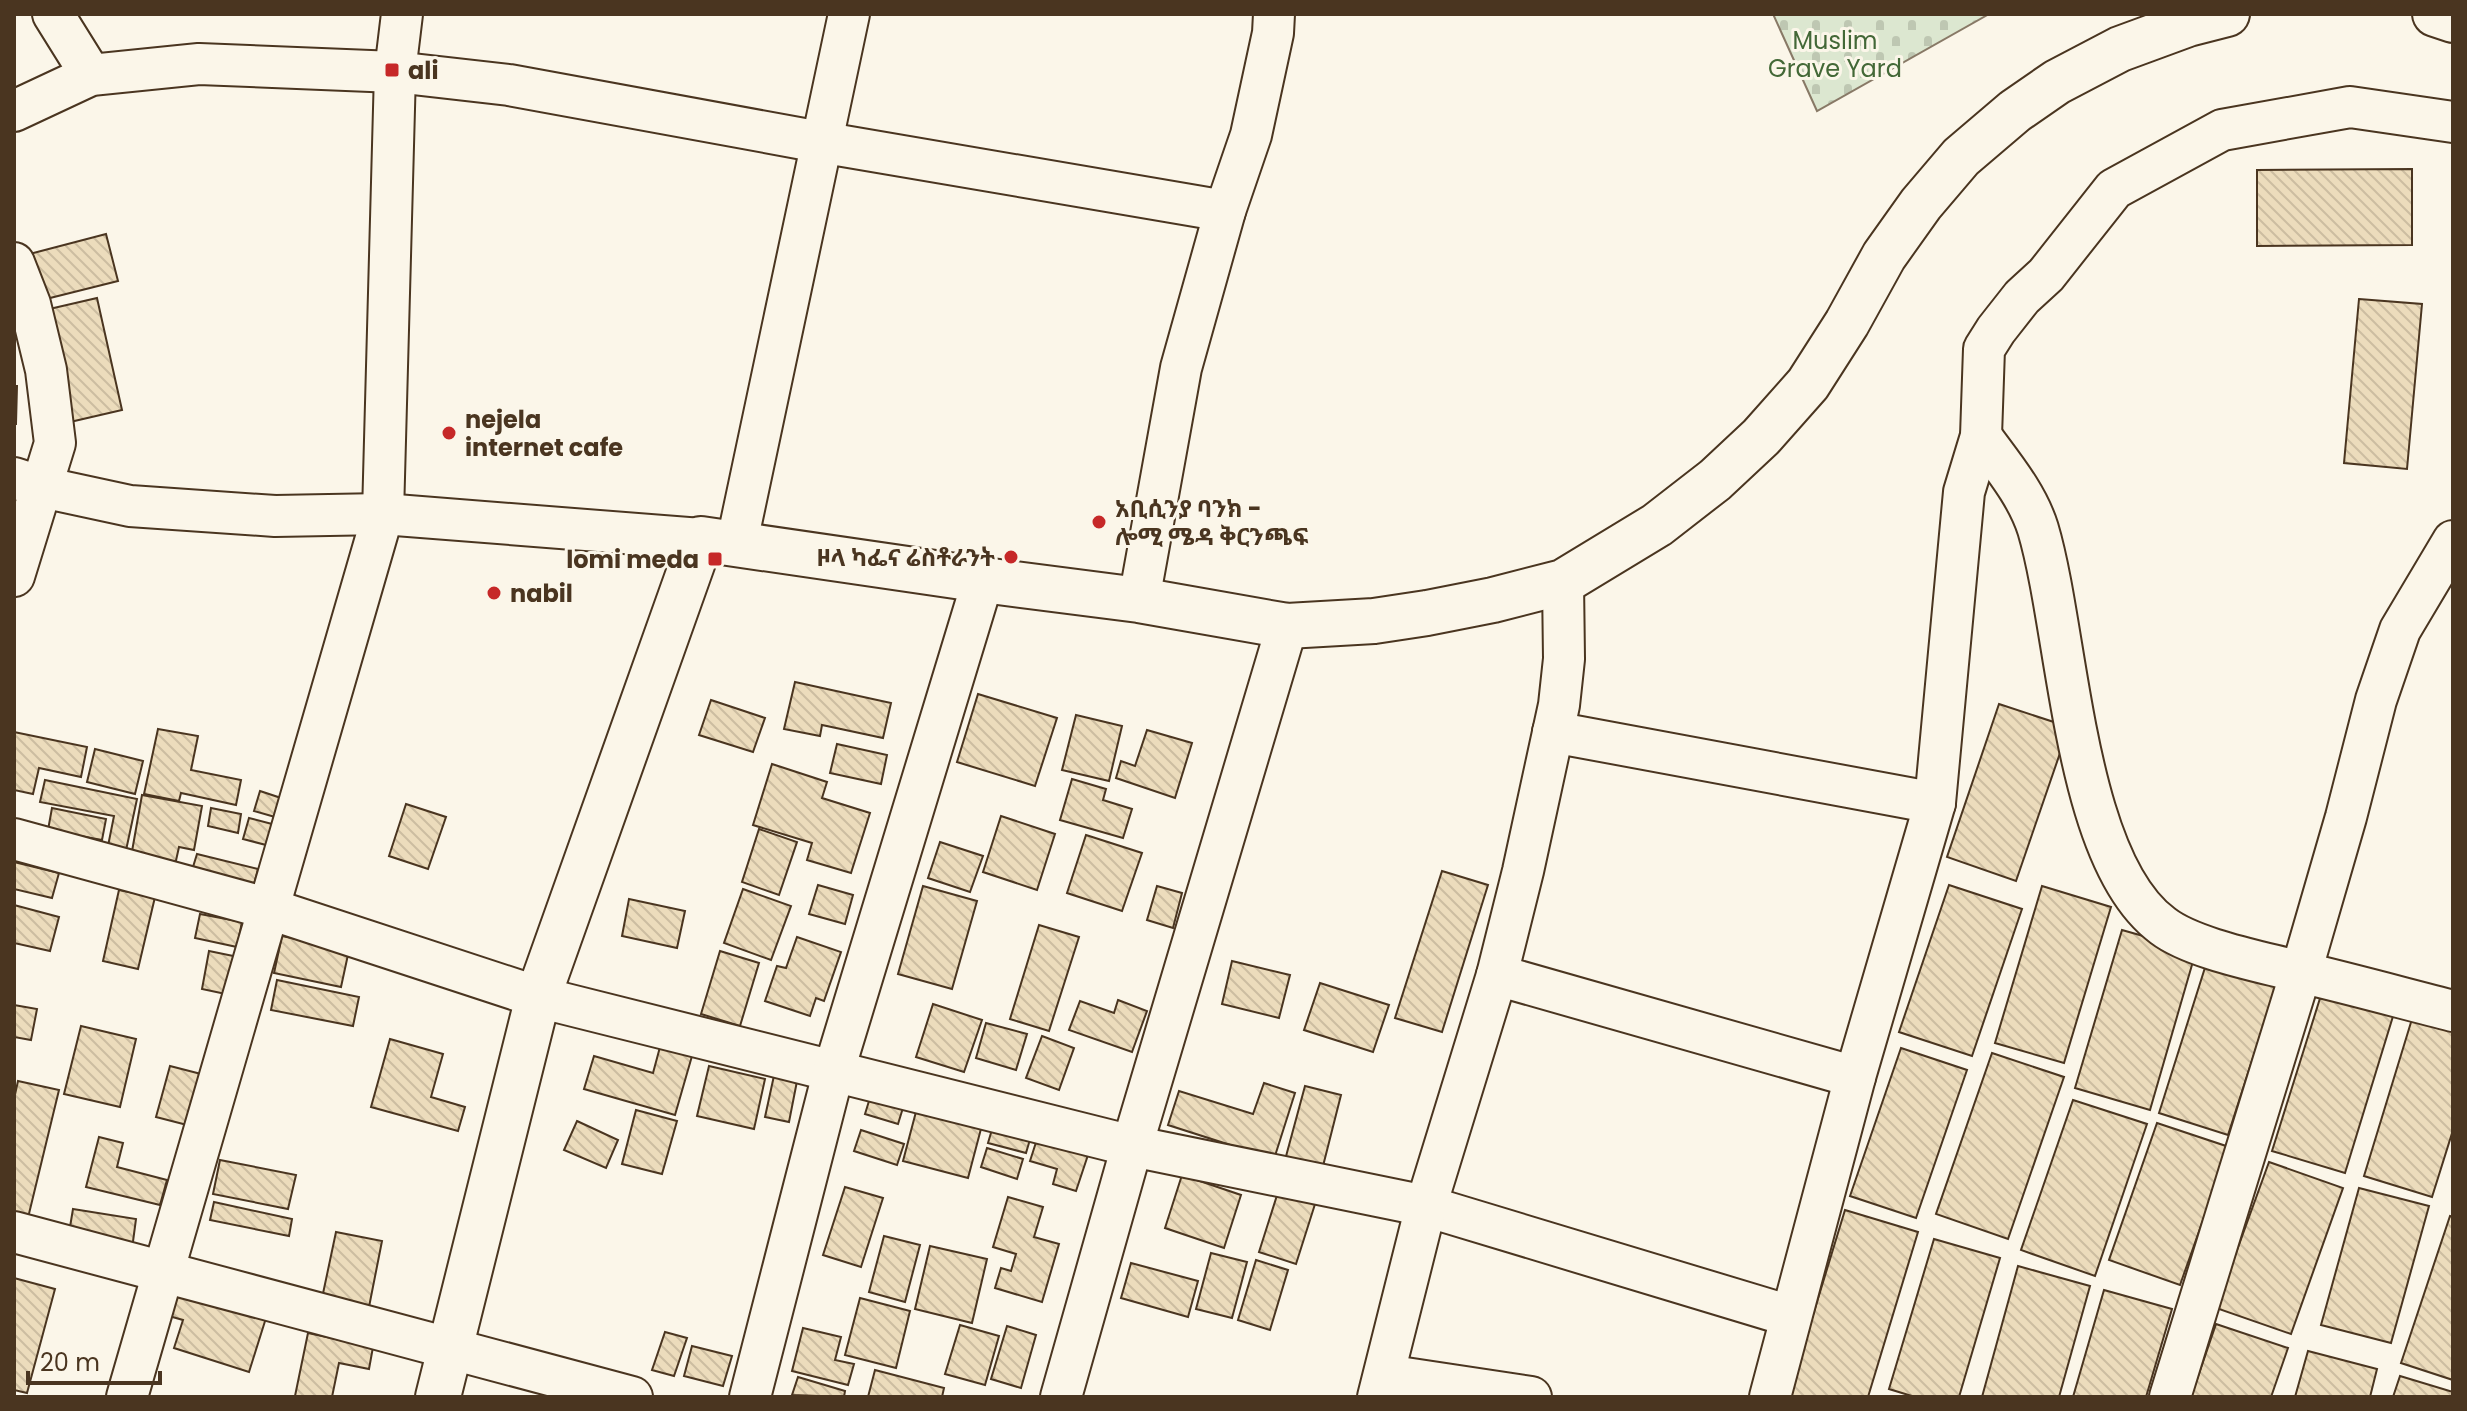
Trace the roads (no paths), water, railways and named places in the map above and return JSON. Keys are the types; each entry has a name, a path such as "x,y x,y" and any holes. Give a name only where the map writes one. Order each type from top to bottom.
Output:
{"street":[{"path":"53,14 91,75"},
{"path":"127,1397 383,514 395,72 402,14"},
{"path":"438,1397 538,997 719,540 820,142 849,14"},
{"path":"1139,600 1181,368 1225,211 1251,135 1273,33 1274,14"},
{"path":"28,482 130,506 275,516 383,514 719,540 1139,600 1287,626 1374,621 1493,600 1563,582 1657,525 1715,480 1761,437 1808,384 1884,256 1921,204 1961,157 2015,111 2057,82 2120,49 2188,24 2227,14"},
{"path":"2435,14 2453,20"},
{"path":"14,111 91,75 199,64 395,72 509,85 1225,211"},
{"path":"1770,1397 1855,1077 1935,803 1964,492 1981,436 1984,349 2013,308 2046,275 2114,189 2222,130 2350,107 2453,122"},
{"path":"14,263 30,304 46,370 55,443 28,482 14,576"},
{"path":"1981,436 2016,484 2037,527 2061,638 2078,740 2106,840 2125,885 2143,909 2165,928 2238,957 2453,1011"},
{"path":"2170,1397 2301,972 2376,700 2400,630 2453,541"},
{"path":"750,1397 834,1070 983,580"},
{"path":"1531,1397 1381,1386 1426,1206 1497,975 1553,732 1564,659 1563,582"},
{"path":"1061,1397 1132,1146 1287,626"},
{"path":"1553,732 1935,803"},
{"path":"14,839 270,909 538,997 1132,1146 1426,1206 1790,1316"},
{"path":"1497,975 1855,1077"},
{"path":"14,1232 632,1397"}],"place":[{"name":"ali","path":"392,70"},
{"name":"nejela internet cafe","path":"449,433"},
{"name":"አቢሲንያ ባንክ - ሎሚ ሜዳ ቅርንጫፍ","path":"1099,522"},
{"name":"ዞላ ካፌና ሬስቶራንት","path":"1011,557"},
{"name":"lomi meda","path":"715,559"},
{"name":"nabil","path":"494,593"}],"park label":[{"name":"Muslim Grave Yard","path":"1835,54"}]}
